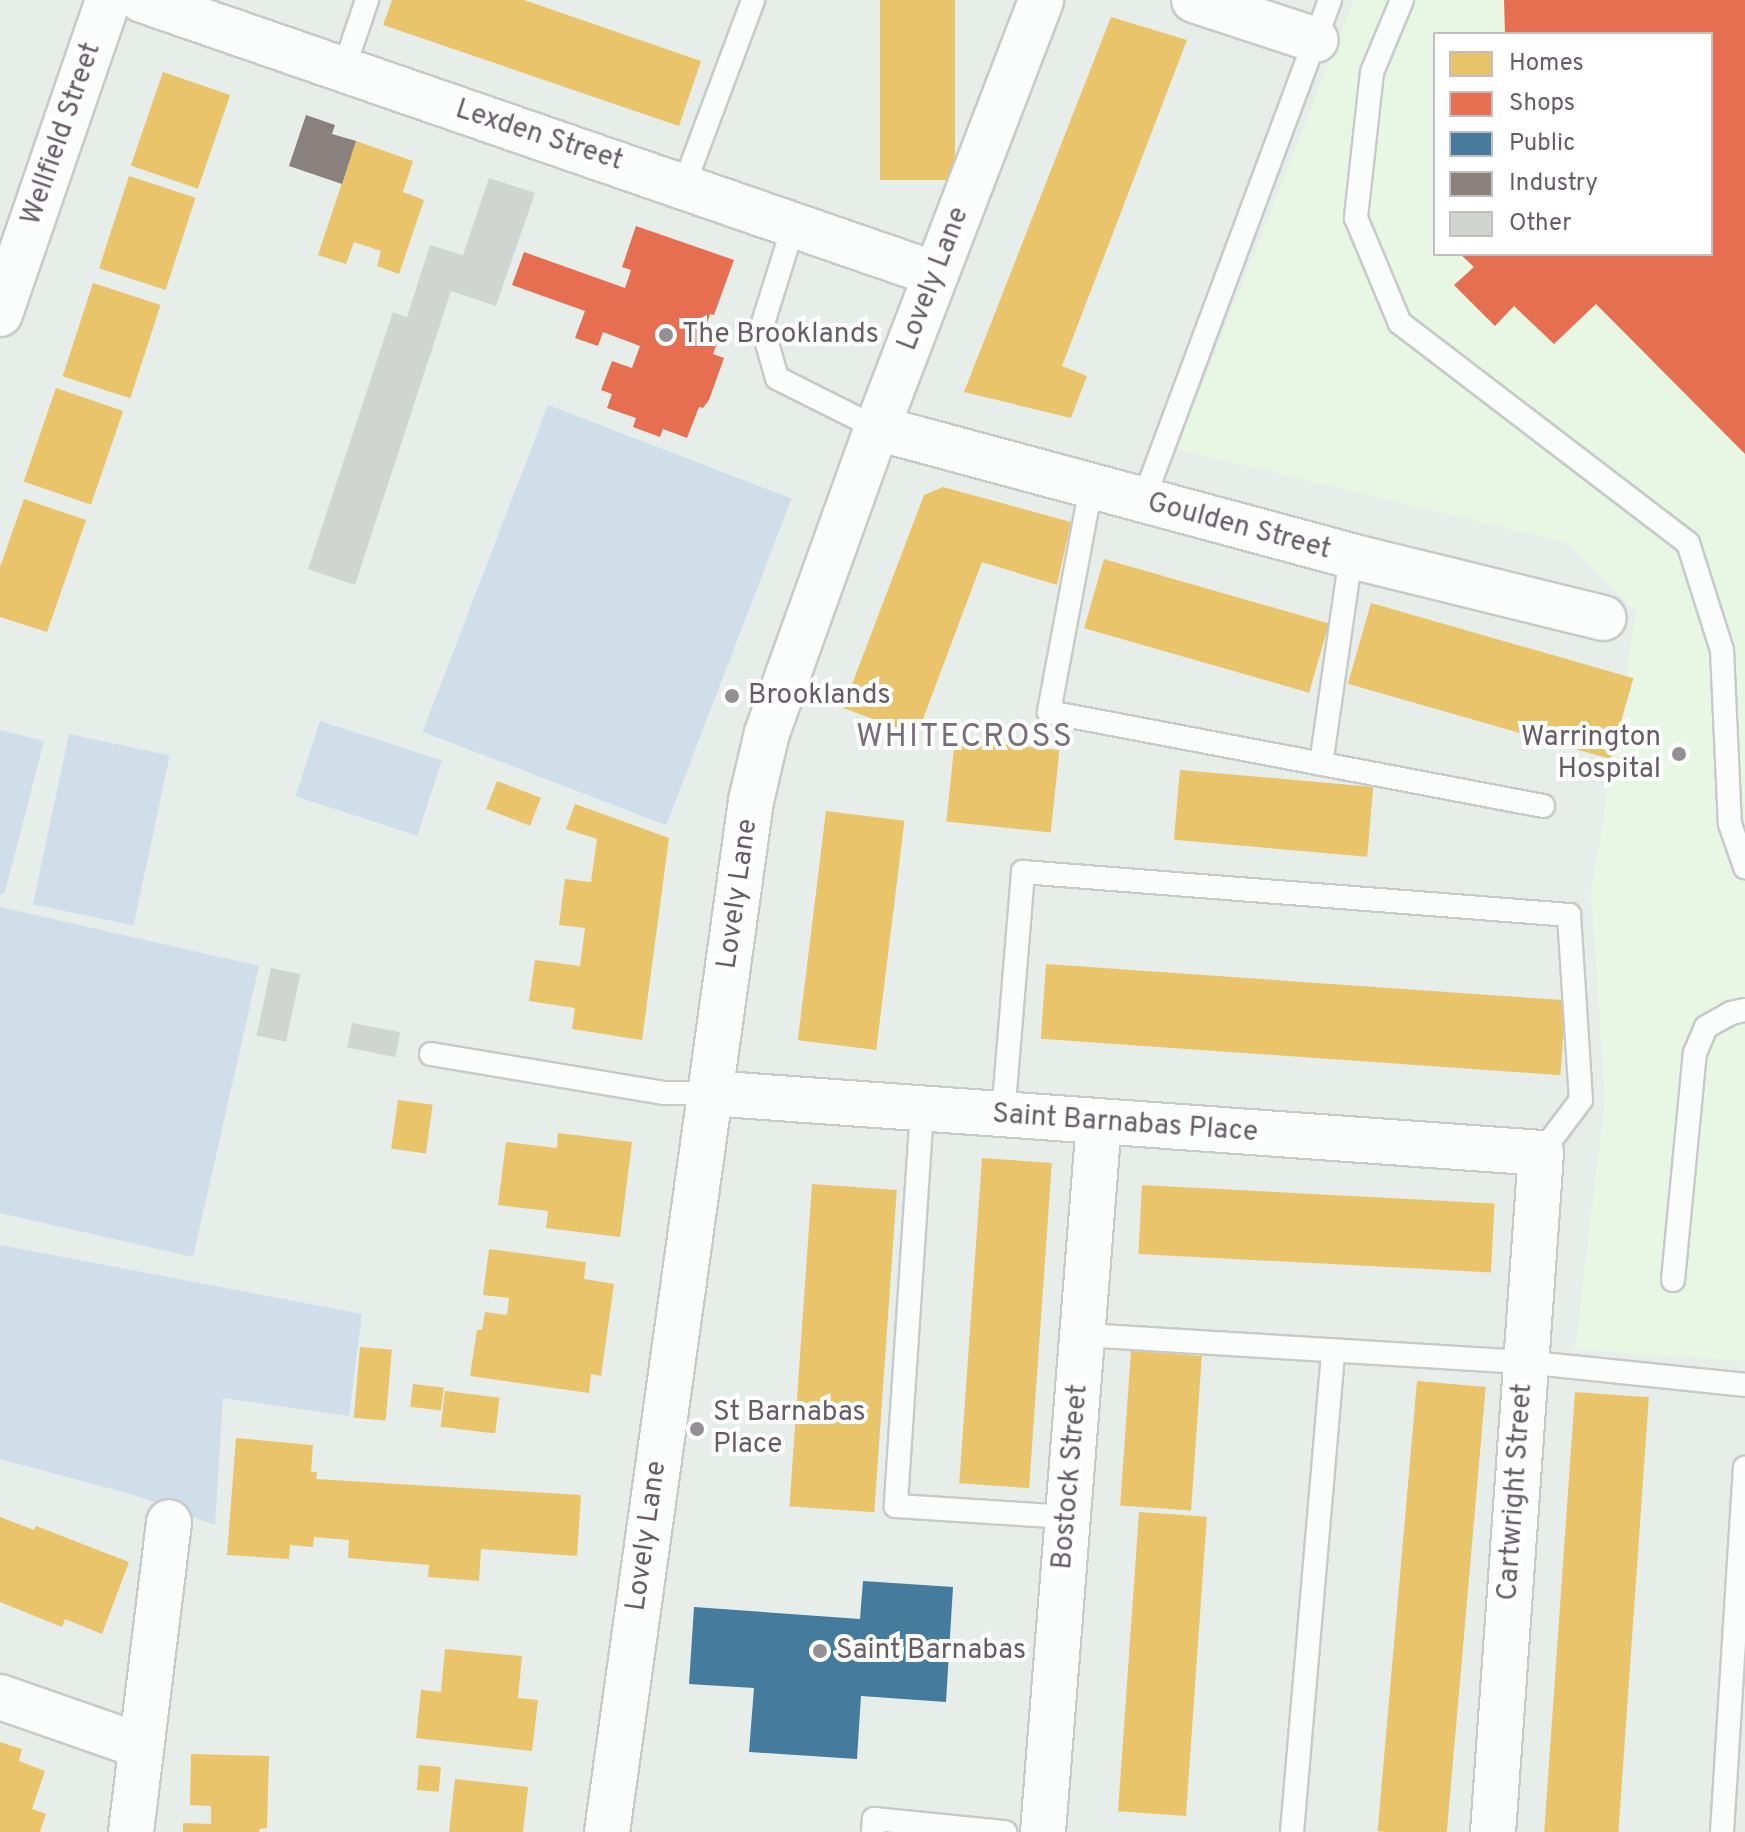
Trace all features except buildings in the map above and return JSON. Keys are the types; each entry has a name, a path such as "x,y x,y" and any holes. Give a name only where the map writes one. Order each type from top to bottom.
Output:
{"street":[{"name":"Wellfield Street","path":"0,314 108,0"},
{"name":"Lexden Street","path":"142,0 935,274"},
{"name":"Lovely Lane","path":"607,1832 751,801 767,733 877,428 1041,0"},
{"path":"1194,0 1323,20"},
{"name":"Goulden Street","path":"877,428 1351,556 1604,618"},
{"name":"Saint Barnabas Place","path":"709,1093 1541,1153"},
{"name":"Bostock Street","path":"1043,1832 1099,1122"},
{"name":"Cartwright Street","path":"1493,1832 1541,1153"},
{"path":"131,1832 169,1522"},
{"path":"0,1697 141,1746"}],"lane":[{"path":"343,71 367,0"},
{"path":"684,185 753,0"},
{"path":"1402,0 1372,72 1356,218 1400,323 1688,543 1722,650 1730,824 1745,867"},
{"path":"1143,501 1323,20"},
{"path":"794,224 762,326 777,378 877,428"},
{"path":"1091,487 1049,712 1543,806"},
{"path":"1321,764 1351,556"},
{"path":"1003,1116 1023,872 1569,915 1581,1100 1541,1153"},
{"path":"1673,1280 1695,1053 1706,1027 1731,1013 1745,1010"},
{"path":"431,1054 665,1093 709,1093"},
{"path":"922,1110 896,1506 1068,1517"},
{"path":"1083,1335 1524,1362 1745,1385"},
{"path":"1292,1832 1333,1352"},
{"path":"1722,1832 1745,1468"},
{"path":"873,1832 874,1819 1005,1832"}],"shaded area":[{"name":"Warrington Hospital","path":"1354,0 1745,0 1745,1361 1575,1350 1605,1098 1591,895 1636,612 1565,542 1177,449"},
{"path":"548,405 792,499 666,825 423,732"},
{"path":"320,721 442,761 417,836 296,796"},
{"path":"0,730 44,741 5,892 0,895"},
{"path":"69,734 170,755 134,926 33,904"},
{"path":"0,907 259,966 193,1257 0,1213"},
{"path":"0,1245 362,1314 349,1416 223,1398 215,1525 134,1495 0,1459"}],"place":[{"name":"The Brooklands","path":"666,335"},
{"name":"Brooklands","path":"732,696"},
{"name":"Warrington Hospital","path":"1679,754"},
{"name":"St Barnabas Place","path":"697,1429"},
{"name":"Saint Barnabas","path":"820,1651"}],"district":[{"name":"WHITECROSS","path":"965,738"}]}
